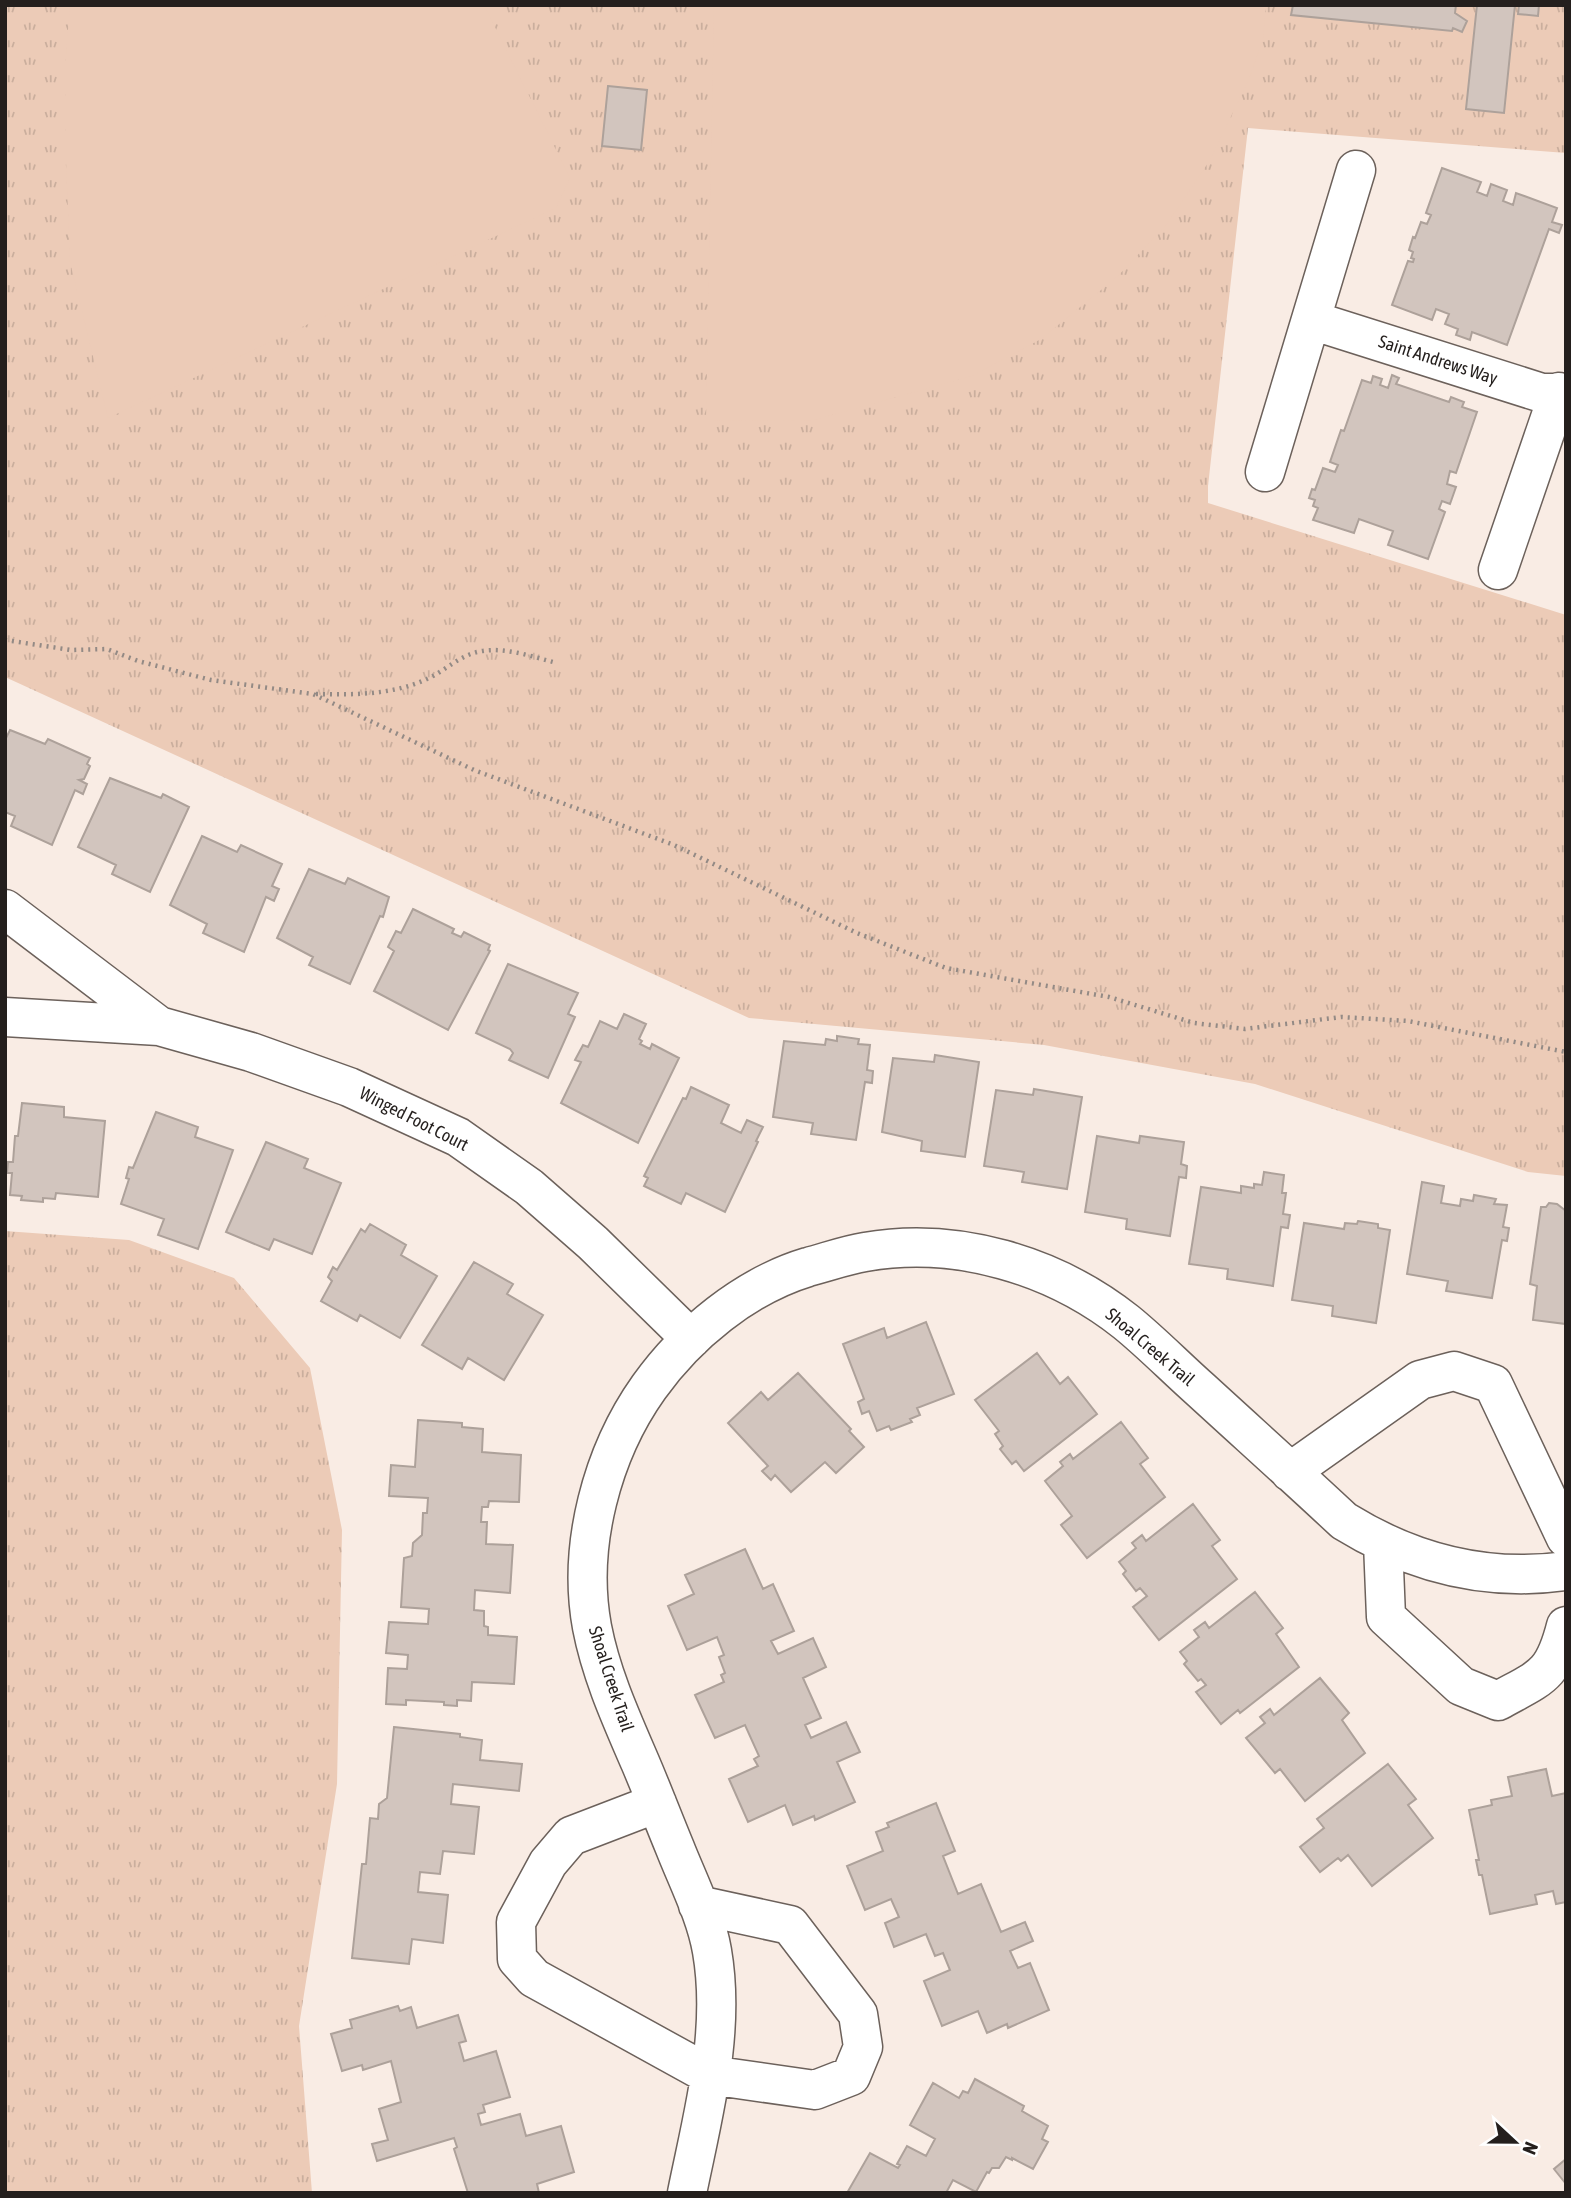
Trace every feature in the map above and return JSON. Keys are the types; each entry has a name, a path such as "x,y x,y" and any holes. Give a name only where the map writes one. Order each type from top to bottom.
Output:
{"street":[{"path":"1265,472 1356,170"},
{"name":"Saint Andrews Way","path":"1311,320 1542,393 1562,392"},
{"path":"1498,570 1562,392"},
{"name":"Winged Foot Court","path":"5,909 159,1026"},
{"name":"Winged Foot Court","path":"5,1017 159,1026 251,1052 349,1087 457,1137 529,1187 593,1243 691,1339"},
{"name":"Shoal Creek Trail","path":"687,2193 714,2053 715,1995 712,1949 698,1906 616,1706 592,1625 587,1576 597,1497 612,1455 639,1402 669,1360 718,1315 755,1291 801,1269 863,1252 895,1249 956,1250 995,1257 1065,1282 1125,1322 1344,1521 1383,1543 1432,1563 1468,1571 1505,1575 1566,1572"},
{"path":"1290,1472 1420,1380 1454,1371 1493,1384 1566,1538"},
{"path":"1383,1543 1386,1617 1461,1686 1498,1701 1545,1675 1559,1650 1566,1626"},
{"path":"657,1803 571,1836 548,1863 516,1922 517,1959 534,1978 710,2076 815,2090 851,2076 863,2047 858,2014 790,1925 698,1906"}],"path":[{"path":"5,640 71,650 107,649 138,661 211,680 313,694 385,693 432,677 459,659 482,651 514,652 556,663"},
{"path":"313,694 474,770 674,845 857,933 946,968 1109,997 1194,1023 1245,1029 1341,1017 1408,1021 1566,1052"}],"green space":[{"path":"5,5 1566,5 1566,153 1248,128 1208,503 1566,615 1566,1176 1528,1172 1255,1084 1044,1045 749,1018 5,677"},
{"path":"70,5 484,5 570,178 556,208 108,418 70,262 66,54"},
{"path":"714,5 1266,5 1263,39 1249,79 1210,160 1167,224 1117,277 1041,339 972,376 814,420 706,421"},
{"path":"5,1231 129,1240 234,1278 310,1368 342,1530 337,1784 299,2026 312,2193 5,2193"}],"building":[{"path":"1293,5 1456,5 1455,13 1467,21 1462,32 1453,28 1452,31 1291,15"},
{"path":"1477,5 1515,5 1504,113 1466,109"},
{"path":"1519,5 1539,5 1538,16 1518,14"},
{"path":"608,86 647,90 641,150 602,146"},
{"path":"1442,168 1481,182 1477,192 1487,196 1491,184 1507,190 1503,201 1513,205 1516,193 1557,208 1552,222 1562,225 1559,233 1549,229 1507,345 1472,332 1470,340 1456,335 1458,329 1445,324 1449,314 1436,309 1432,320 1392,305 1408,261 1413,262 1414,259 1411,258 1413,252 1409,250 1413,237 1415,238 1421,222 1427,224 1431,215 1426,213"},
{"path":"1392,375 1399,378 1396,384 1449,402 1451,397 1464,402 1462,407 1477,412 1456,473 1450,471 1447,484 1456,487 1450,504 1442,501 1439,509 1445,512 1428,559 1388,545 1393,531 1359,519 1354,533 1313,520 1318,508 1313,506 1315,500 1309,498 1312,489 1315,490 1323,468 1335,472 1338,465 1330,462 1362,380 1371,383 1373,376 1382,379 1380,385 1388,388"},
{"path":"10,730 45,744 48,739 90,758 87,764 90,766 84,779 79,780 87,784 83,794 75,790 52,845 11,826 15,816 5,812 5,740"},
{"path":"110,778 161,798 163,794 189,807 150,892 112,874 116,865 78,847"},
{"path":"202,836 237,852 241,845 282,864 272,886 279,889 274,901 266,897 244,952 203,933 207,924 170,905"},
{"path":"309,869 345,884 348,878 389,897 383,917 380,916 350,984 309,965 313,957 277,938"},
{"path":"413,909 454,929 452,933 461,937 464,932 490,945 490,951 448,1030 374,991 394,951 388,947 396,931 401,933"},
{"path":"508,964 578,993 568,1014 575,1017 548,1078 509,1060 513,1053 510,1049 476,1033"},
{"path":"624,1014 646,1024 639,1039 642,1041 640,1044 650,1049 652,1044 679,1058 638,1143 561,1103 581,1062 575,1060 583,1045 588,1047 600,1021 617,1029"},
{"path":"837,1036 859,1039 858,1044 870,1045 867,1070 873,1071 872,1083 865,1082 856,1140 811,1134 813,1123 773,1117 784,1041 825,1045 826,1039 837,1041"},
{"path":"935,1055 979,1062 965,1157 921,1151 922,1141 882,1132 893,1058 934,1062"},
{"path":"691,1087 729,1105 721,1123 741,1133 747,1120 763,1127 725,1212 686,1193 681,1204 644,1186 648,1178 644,1176"},
{"path":"1034,1089 1082,1097 1067,1189 1022,1182 1024,1172 984,1166 996,1090 1033,1095"},
{"path":"22,1103 64,1107 64,1117 105,1121 98,1197 56,1193 55,1199 43,1198 43,1202 21,1200 22,1196 10,1195 12,1173 7,1173 8,1162 13,1162"},
{"path":"156,1112 198,1127 195,1137 233,1150 198,1249 158,1235 164,1219 121,1204 129,1179 126,1178 129,1167 133,1168"},
{"path":"1097,1136 1139,1143 1140,1136 1184,1142 1181,1164 1187,1166 1186,1178 1179,1177 1170,1236 1126,1229 1127,1219 1085,1212"},
{"path":"266,1142 308,1159 304,1168 341,1183 312,1254 274,1239 269,1250 226,1232"},
{"path":"1264,1172 1284,1175 1282,1193 1286,1193 1283,1214 1290,1215 1288,1228 1281,1227 1273,1286 1227,1279 1228,1269 1189,1264 1201,1187 1241,1193 1241,1186 1254,1188 1254,1184 1262,1185"},
{"path":"1422,1182 1444,1186 1441,1203 1460,1206 1461,1199 1473,1201 1474,1195 1496,1199 1494,1204 1507,1205 1503,1227 1509,1228 1507,1241 1502,1240 1492,1298 1446,1291 1448,1281 1407,1274"},
{"path":"1549,1203 1557,1204 1566,1211 1566,1324 1533,1320 1537,1286 1530,1284 1541,1207 1546,1207"},
{"path":"1358,1221 1378,1224 1378,1228 1390,1230 1376,1323 1332,1316 1333,1306 1292,1300 1304,1223 1344,1229 1345,1223 1357,1224"},
{"path":"370,1224 406,1245 401,1255 437,1276 400,1338 360,1315 357,1321 321,1301 332,1281 328,1277 333,1267 337,1270 361,1229 365,1232"},
{"path":"474,1262 513,1284 507,1294 543,1315 504,1380 468,1358 462,1369 422,1345"},
{"path":"926,1322 954,1394 917,1408 920,1415 910,1419 912,1422 891,1430 889,1426 877,1431 869,1411 862,1414 858,1402 864,1399 843,1344 884,1328 887,1338"},
{"path":"1037,1353 1060,1384 1068,1377 1097,1414 1024,1471 1016,1461 1012,1464 1000,1449 1003,1446 995,1434 999,1431 975,1400"},
{"path":"798,1373 851,1429 849,1431 864,1447 836,1473 825,1462 791,1492 775,1475 771,1480 762,1471 768,1466 728,1423 761,1392 768,1400"},
{"path":"418,1420 462,1423 462,1427 483,1429 482,1452 521,1455 519,1502 489,1501 488,1507 482,1507 481,1522 487,1522 486,1544 513,1545 510,1593 475,1590 474,1610 484,1611 484,1626 488,1627 488,1635 517,1637 514,1684 472,1682 471,1701 457,1700 457,1706 444,1705 444,1702 406,1700 406,1705 386,1704 388,1668 407,1669 408,1655 386,1653 389,1622 428,1624 429,1609 401,1607 404,1558 412,1556 413,1543 422,1535 423,1513 427,1513 428,1498 389,1496 391,1465 415,1467"},
{"path":"1121,1422 1148,1458 1140,1464 1165,1497 1087,1558 1061,1525 1072,1516 1045,1481 1063,1466 1060,1462 1070,1454 1073,1459"},
{"path":"1193,1504 1220,1540 1212,1546 1237,1579 1159,1640 1133,1607 1147,1596 1140,1588 1136,1591 1123,1574 1126,1571 1119,1562 1136,1548 1132,1543 1142,1535 1146,1541"},
{"path":"745,1549 763,1589 773,1584 794,1631 771,1641 778,1654 813,1638 826,1667 803,1678 821,1718 805,1725 811,1738 846,1722 860,1752 837,1762 855,1802 815,1820 814,1816 793,1825 785,1805 748,1822 729,1779 758,1766 754,1759 759,1756 745,1725 715,1738 695,1695 724,1682 721,1675 725,1673 719,1657 724,1655 717,1637 687,1650 668,1606 694,1594 685,1575"},
{"path":"1255,1592 1283,1628 1276,1634 1299,1667 1240,1713 1238,1710 1221,1724 1196,1692 1206,1685 1201,1679 1198,1681 1184,1664 1187,1661 1180,1652 1199,1637 1194,1630 1205,1622 1209,1628"},
{"path":"1320,1678 1349,1713 1342,1720 1365,1753 1305,1801 1280,1769 1275,1773 1246,1738 1265,1723 1260,1717 1270,1709 1274,1715"},
{"path":"394,1727 460,1734 460,1737 482,1740 480,1760 522,1764 519,1791 453,1784 451,1804 479,1807 474,1854 443,1851 440,1874 420,1872 418,1892 448,1895 443,1943 412,1939 409,1964 352,1958 370,1818 378,1819 379,1804 387,1798"},
{"path":"1388,1764 1416,1799 1408,1805 1433,1838 1372,1886 1348,1855 1341,1861 1338,1858 1320,1872 1300,1847 1324,1828 1317,1819"},
{"path":"1546,1769 1552,1796 1566,1793 1566,1902 1556,1904 1553,1891 1535,1895 1537,1904 1490,1914 1482,1875 1479,1875 1476,1860 1479,1860 1469,1810 1492,1805 1491,1800 1512,1796 1508,1777"},
{"path":"936,1803 955,1851 943,1856 958,1894 981,1884 1001,1932 1025,1922 1033,1941 1010,1951 1018,1968 1030,1963 1049,2010 1008,2028 1007,2024 987,2033 978,2011 942,2026 924,1981 950,1970 943,1953 935,1956 926,1934 894,1947 885,1923 899,1917 891,1899 865,1910 847,1866 883,1851 876,1832 889,1827 887,1823"},
{"path":"398,2006 400,2011 411,2007 417,2028 458,2015 466,2041 459,2043 464,2061 496,2051 510,2097 483,2105 485,2112 478,2114 481,2125 520,2114 526,2136 561,2126 574,2172 537,2184 539,2193 468,2193 454,2149 457,2147 454,2138 377,2161 372,2144 388,2140 379,2109 401,2102 391,2061 363,2070 362,2065 342,2071 331,2034 352,2028 350,2020"},
{"path":"975,2079 1024,2106 1022,2111 1048,2126 1042,2139 1048,2142 1033,2169 1006,2157 999,2168 992,2168 987,2172 976,2192 953,2180 946,2193 847,2193 870,2153 898,2168 900,2165 897,2164 907,2146 926,2156 935,2139 910,2125 933,2083 959,2098 963,2091 968,2093"},
{"path":"1566,2159 1566,2184 1554,2169"}]}
